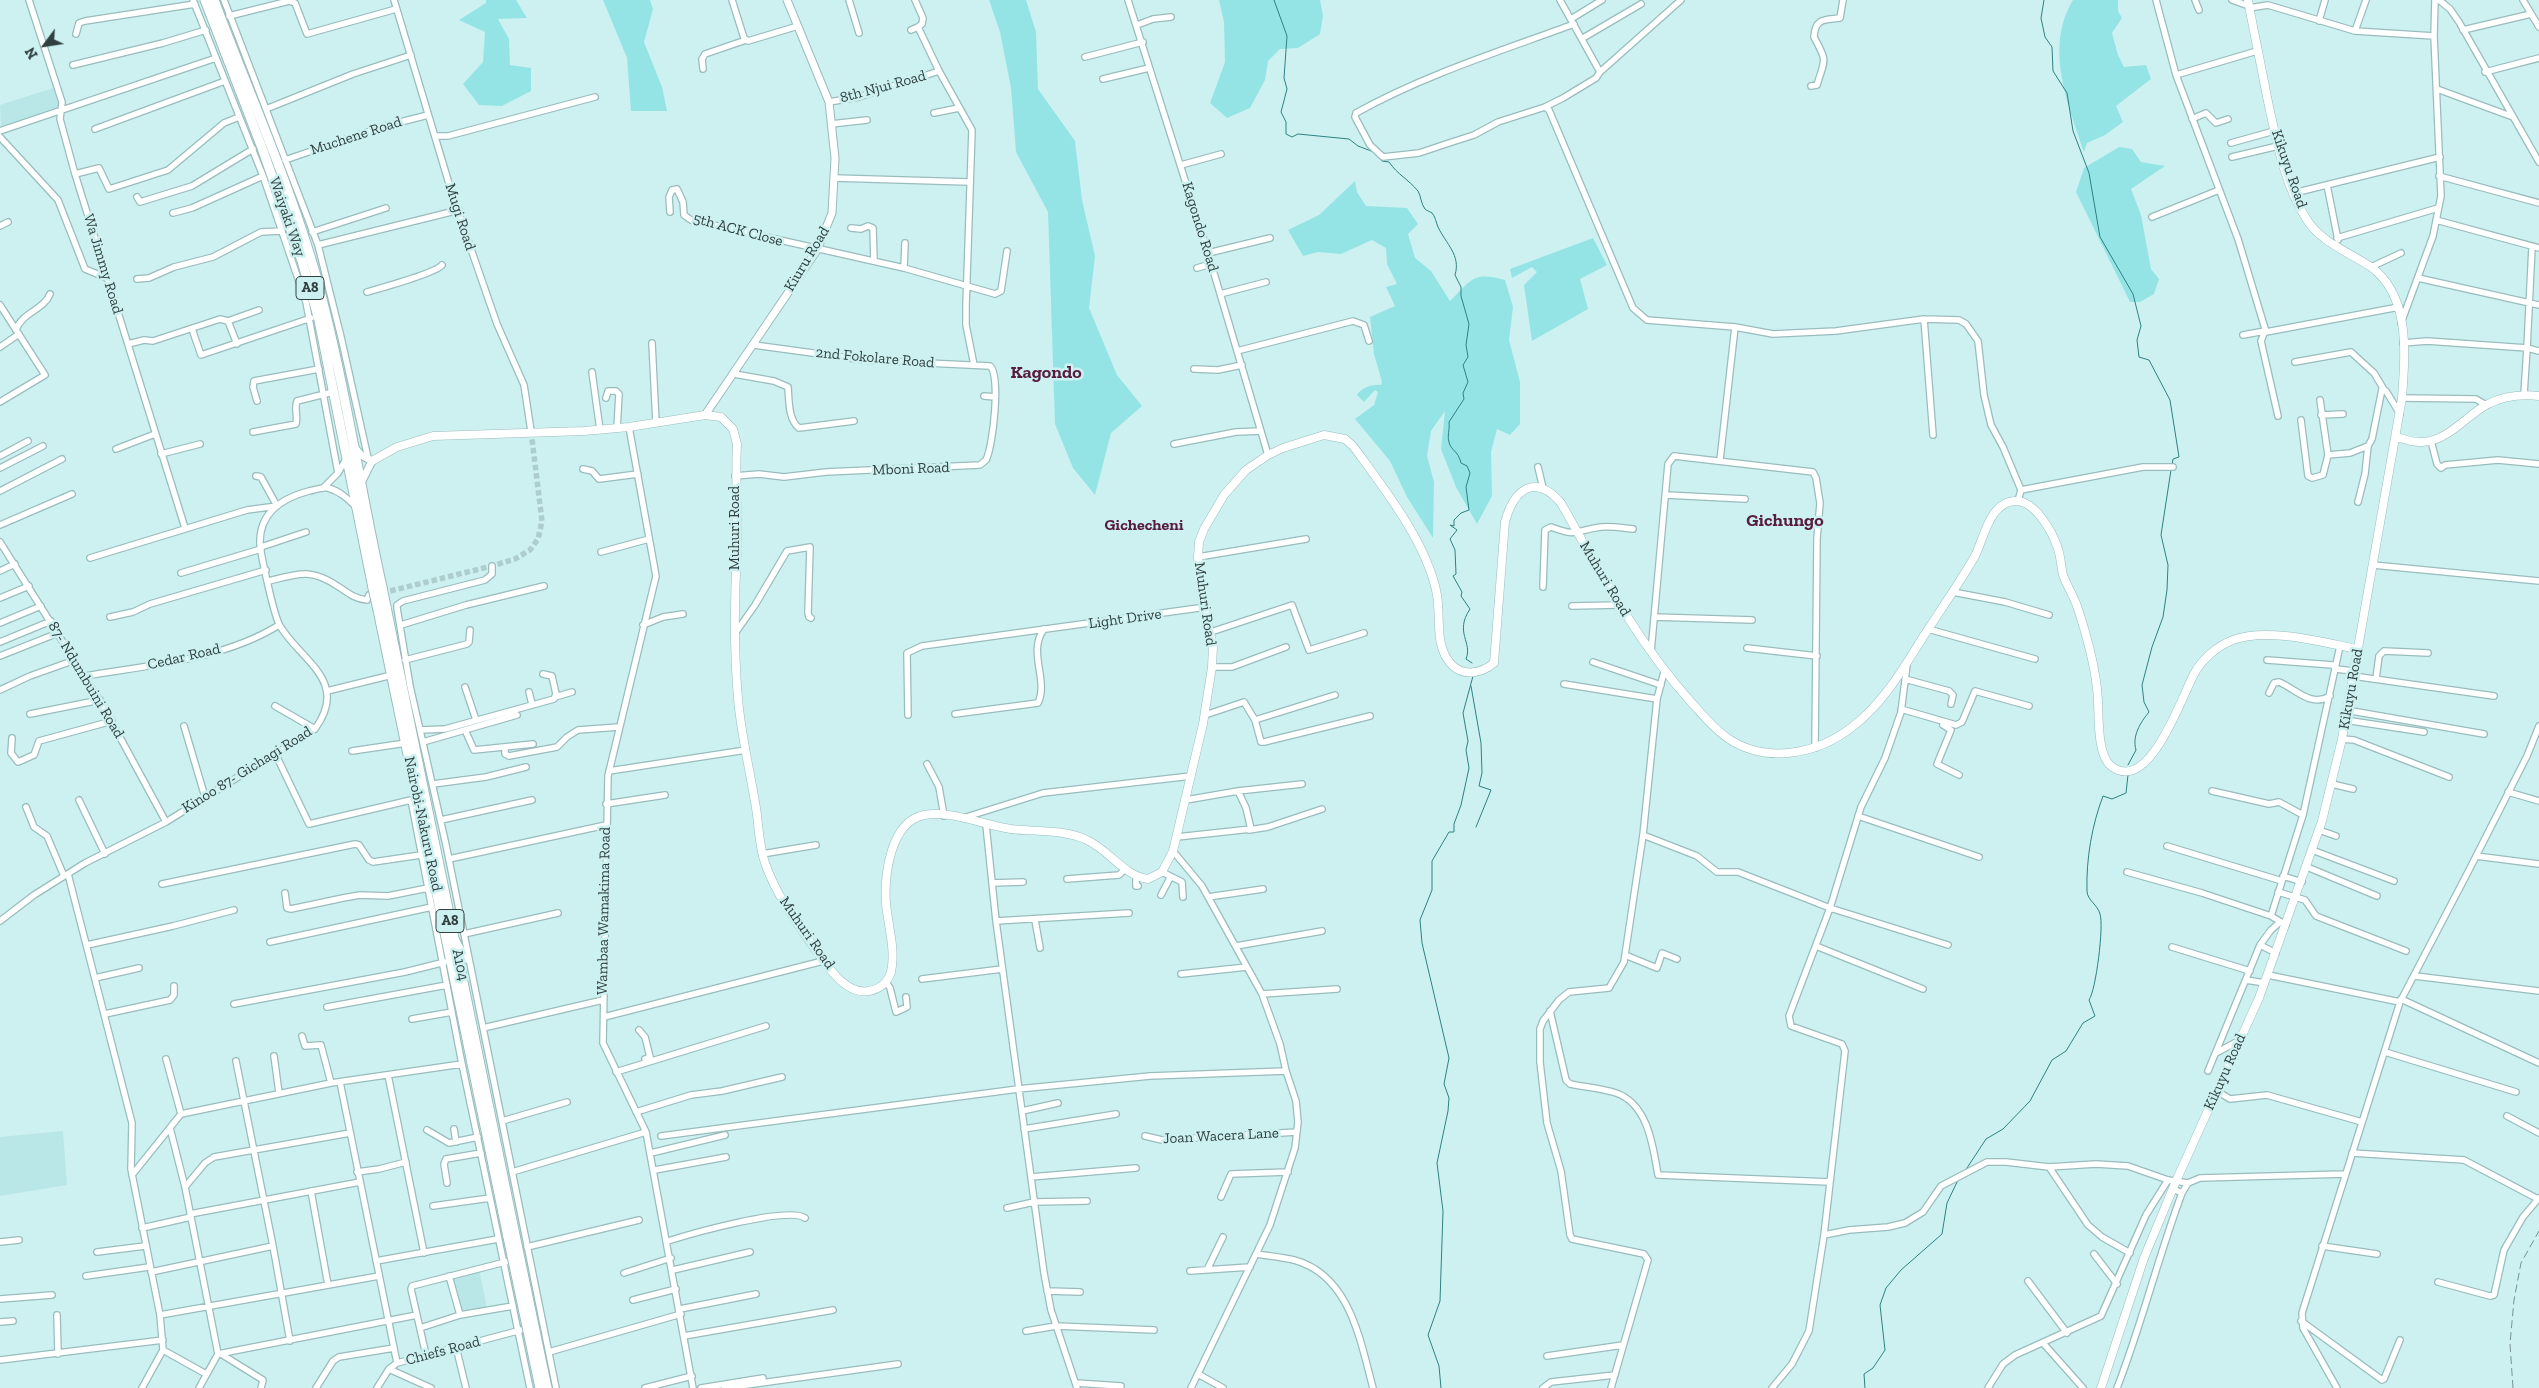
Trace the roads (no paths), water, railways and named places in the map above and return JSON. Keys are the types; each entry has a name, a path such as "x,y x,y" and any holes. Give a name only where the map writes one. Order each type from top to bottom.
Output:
{"highway":[{"name":"Waiyaki Way","path":"204,0 262,148 297,246 319,320 328,392 346,458 375,590"},
{"name":"Waiyaki Way","path":"214,0 296,216 316,276 361,488 375,590"},
{"name":"Nairobi-Nakuru Road","path":"375,590 383,609 392,675 406,743 424,859 444,928 458,1019 512,1236"},
{"name":"A104","path":"383,609 409,700 453,934 516,1216 512,1236"},
{"name":"A8","path":"512,1236 513,1260 540,1388"},
{"name":"A8","path":"512,1236 531,1286 547,1388"}],"main road":[{"name":"Kikuyu Road","path":"2101,1388 2144,1258 2172,1183 2217,1091 2266,979 2276,953 2283,924 2296,898 2319,830 2342,739 2402,398 2403,343 2399,306 2394,293 2371,268 2341,250 2316,231 2307,220 2294,193 2278,146 2248,5"},
{"path":"2396,437 2417,442 2431,441 2454,429 2486,405 2504,397 2524,394 2539,396"},
{"name":"Muhuri Road","path":"370,459 397,447 433,436 600,430 705,415 721,417 733,429 737,444 735,476 737,551 734,592 738,699 762,854 776,889 824,961 839,978 856,990 871,991 886,982"},
{"name":"Muhuri Road","path":"1162,872 1173,851 1177,837 1204,715 1212,667 1211,632 1201,591 1198,556 1199,542 1224,494 1246,470 1268,455 1283,448 1324,436 1345,439 1353,446 1418,544 1437,595 1441,646 1452,665 1468,672 1482,671 1494,663 1496,658 1505,522 1511,504 1522,491 1542,488 1548,490 1561,503 1620,605 1664,672 1709,723 1729,740 1756,750 1772,753 1789,754 1815,748 1833,740 1861,720 1880,700 1953,592 1977,552 1997,510 2006,504 2018,501"},
{"path":"2018,501 2030,506 2037,513 2058,548 2063,575 2076,602 2092,660 2103,755 2113,768 2128,771 2135,769 2148,760 2176,715 2194,672 2219,647 2234,640 2260,636 2357,649"},
{"path":"886,982 890,974 892,962 886,881 895,844 901,830 910,821 924,815 961,818 986,825 1076,835 1098,846 1136,876 1148,879 1162,872"}],"street":[{"name":"Wa Jimmy Road","path":"29,0 62,102 60,119 75,174 185,528"},
{"path":"224,0 318,245 370,459 361,488"},
{"name":"Mugi Road","path":"394,0 428,115 497,324 524,385 531,431"},
{"path":"732,0 746,40"},
{"path":"702,70 702,59 705,54 746,40 798,26 787,0"},
{"path":"850,0 859,33"},
{"path":"911,30 922,24 922,18 915,0"},
{"name":"Kagondo Road","path":"1128,0 1138,25 1149,68 1181,165 1268,455"},
{"path":"1560,0 1600,72"},
{"path":"1602,0 1572,22 1438,75 1374,103 1356,113 1355,117 1373,150 1386,158 1435,148 1474,135 1498,122 1545,107 1590,82 1681,0"},
{"path":"1811,86 1817,85 1819,75 1824,67 1824,53 1814,37 1815,29 1819,23 1827,18 1840,18 1843,0"},
{"path":"2156,0 2176,75 2251,277 2267,329 2261,341 2278,416"},
{"path":"2195,0 2199,10"},
{"path":"2232,0 2248,5 2268,3 2319,21 2355,31 2434,36"},
{"path":"2319,21 2325,0"},
{"path":"2355,31 2366,0"},
{"path":"2401,323 2418,278 2436,220 2441,196 2434,36 2435,0"},
{"path":"2439,0 2450,9 2463,30 2512,117 2537,152 2539,162"},
{"path":"2523,0 2539,27"},
{"path":"230,16 289,1 295,3 307,34 396,9"},
{"path":"76,34 79,23 85,21 194,2 263,176 311,318 319,369 328,392 338,473"},
{"path":"1582,38 1641,4"},
{"path":"2463,30 2531,14"},
{"path":"1138,25 1153,19 1171,17"},
{"name":"Kiuru Road","path":"705,415 817,250 832,213 834,178 829,102 798,26"},
{"path":"918,27 938,71 954,94 972,130 966,325 974,365"},
{"path":"73,65 163,43 206,30"},
{"path":"1085,57 1143,42"},
{"path":"2176,75 2257,52"},
{"path":"266,109 353,74 411,55"},
{"path":"0,130 62,111 216,58"},
{"path":"2485,72 2539,58"},
{"path":"1103,79 1149,68"},
{"name":"8th Njui Road","path":"829,102 859,97 938,71"},
{"path":"95,129 225,81"},
{"path":"2437,89 2512,117"},
{"path":"435,136 448,136 595,97"},
{"path":"1545,107 1549,110 1636,312 1647,320 1735,328 1773,334 1836,331 1924,320 1959,320 1966,324 1978,341 1984,395 1991,425 2003,447 2021,490 2018,501"},
{"path":"934,113 960,108"},
{"path":"2192,119 2206,113 2216,123 2228,119"},
{"name":"Muchene Road","path":"285,160 386,126 428,115"},
{"path":"75,174 99,168 109,189 168,170 224,123 239,118"},
{"path":"831,124 866,120"},
{"path":"2230,142 2274,131"},
{"path":"0,137 58,200 85,268 108,278"},
{"path":"2232,157 2278,146"},
{"path":"137,197 140,202 192,186 251,149 262,148"},
{"path":"1181,165 1221,154"},
{"path":"2294,193 2440,157"},
{"path":"173,213 192,208 263,176"},
{"path":"2439,176 2539,203"},
{"path":"834,178 969,182"},
{"path":"2327,186 2341,250"},
{"name":"5th ACK Close","path":"670,212 669,198 672,190 677,189 683,202 684,215 691,220 817,250"},
{"path":"2152,217 2219,190"},
{"path":"312,232 386,208"},
{"path":"2337,238 2358,230 2438,208"},
{"path":"318,245 459,210"},
{"path":"2436,220 2536,248 2524,394"},
{"path":"0,226 8,222"},
{"path":"851,228 861,229 868,226 873,228 874,261"},
{"path":"138,280 149,278 174,267 218,255 261,232 282,232"},
{"path":"1208,253 1270,238"},
{"path":"904,268 905,242"},
{"path":"288,249 297,246"},
{"path":"817,250 904,268 995,294 1001,292 1007,251"},
{"path":"2371,268 2401,253"},
{"path":"1197,268 1211,264"},
{"path":"368,292 440,268 442,265"},
{"path":"2418,278 2539,305"},
{"path":"1220,294 1266,282"},
{"path":"0,347 18,332 22,318 45,302 50,294"},
{"path":"0,305 45,375 0,402"},
{"path":"2243,335 2399,306"},
{"path":"128,344 142,340 153,340 224,319 228,321 259,310"},
{"path":"192,329 201,355 311,318"},
{"path":"1924,320 1933,435"},
{"path":"228,321 236,344"},
{"path":"1237,351 1353,321 1364,325 1369,341"},
{"path":"1720,460 1735,328"},
{"path":"330,338 341,337"},
{"path":"2403,343 2427,341 2539,350"},
{"path":"652,343 656,422"},
{"name":"2nd Fokolare Road","path":"754,345 864,360 990,366 994,372"},
{"path":"2295,362 2351,352 2374,373 2400,414"},
{"path":"1194,369 1218,370 1242,365"},
{"path":"337,370 348,368"},
{"path":"257,400 253,387 254,381 300,370 319,369"},
{"path":"592,372 600,430"},
{"name":"Mboni Road","path":"735,476 784,477 826,472 980,465 986,460 994,423 994,372"},
{"path":"734,374 774,381 788,387 792,419 799,428 854,421"},
{"path":"2358,502 2366,474 2368,446 2383,388"},
{"path":"606,398 608,391 616,391 618,394 618,428"},
{"path":"253,432 296,424 296,401 328,392"},
{"path":"984,396 995,396"},
{"path":"2402,398 2476,399 2486,405"},
{"path":"2300,420 2308,476 2312,478 2323,475 2328,455 2320,400"},
{"path":"2321,415 2343,414"},
{"name":"Wambaa Wamakima Road","path":"629,427 656,576 609,771 606,804 603,1043 646,1132 655,1170 693,1388"},
{"path":"1174,444 1236,432 1261,431"},
{"path":"116,449 155,434"},
{"path":"0,456 28,441"},
{"path":"2431,441 2437,464 2441,468 2444,465 2482,460 2539,464"},
{"path":"161,454 200,444"},
{"path":"352,444 361,455 370,459"},
{"path":"0,468 43,446"},
{"path":"2328,455 2350,453 2368,446"},
{"path":"1651,653 1668,464 1674,456 1809,470 1815,474 1820,503 1817,539 1815,748"},
{"path":"346,458 338,473 323,488 296,495 277,506 264,521 260,530 261,548 279,625 321,675 327,691 392,675"},
{"path":"0,491 62,459"},
{"path":"1538,467 1542,488"},
{"path":"2021,490 2142,467 2173,467"},
{"path":"584,469 592,471 599,478 638,474"},
{"path":"256,476 261,477 277,506"},
{"path":"323,488 341,494 356,507"},
{"path":"0,525 72,494"},
{"path":"1666,494 1745,499"},
{"path":"90,558 258,507 277,506"},
{"path":"1543,586 1545,530 1551,527 1568,534 1578,534 1601,527 1633,529"},
{"path":"181,572 261,548 306,532"},
{"path":"601,552 649,539"},
{"path":"1198,556 1306,539"},
{"name":"87- Ndumbuini Road","path":"0,543 29,586 112,720 166,822"},
{"path":"736,632 755,605 786,552 810,547 808,613 809,617 812,618"},
{"path":"0,571 15,564"},
{"path":"492,566 492,574 485,580 403,601 397,605 397,608 401,625 409,700 420,730 441,820 512,1172 516,1216 527,1247 531,1286 549,1352 556,1388"},
{"path":"2373,566 2539,582"},
{"path":"110,617 133,612 150,604 266,570"},
{"path":"269,581 298,573 317,574 355,597 367,600 375,590"},
{"path":"0,598 29,586"},
{"path":"401,625 466,605 544,586"},
{"path":"1953,592 2005,602 2049,614"},
{"path":"1211,632 1292,605 1309,650 1364,633"},
{"path":"1572,606 1620,605"},
{"path":"0,623 41,606"},
{"name":"Light Drive","path":"908,715 907,653 922,646 1206,607"},
{"path":"383,609 397,608"},
{"path":"643,625 663,617 684,614"},
{"path":"1654,617 1752,620"},
{"path":"0,642 51,621"},
{"name":"Cedar Road","path":"85,676 142,667 235,646 256,639 279,625"},
{"path":"955,714 1038,703 1040,690 1037,643 1044,629"},
{"path":"1928,629 2035,659"},
{"path":"405,660 466,644 470,638 470,630"},
{"path":"0,656 58,633"},
{"path":"2271,916 2303,815 2340,646"},
{"path":"1212,667 1232,667 1286,647"},
{"path":"1747,648 1817,656"},
{"path":"2376,679 2379,656 2384,650 2428,652"},
{"path":"0,690 30,676 75,660"},
{"path":"2267,660 2333,665 2336,669 2376,679 2494,696"},
{"path":"1593,662 1661,685"},
{"path":"1772,1388 1792,1364 1809,1331 1824,1235 1844,1047 1791,1026 1788,1020 1830,908 1858,816 1871,784 1885,758 1901,710 1907,662"},
{"path":"1611,1388 1647,1257 1644,1254 1572,1239 1570,1235 1561,1171 1547,1123 1540,1062 1540,1029 1550,1011 1569,992 1609,988 1624,962 1643,834 1657,699 1664,672"},
{"path":"543,674 552,676 555,697"},
{"path":"1905,679 1949,691 1953,695 1951,704"},
{"path":"2269,693 2274,683 2279,682 2292,688 2304,697 2322,701 2330,696"},
{"path":"1564,684 1657,699"},
{"path":"465,687 476,720"},
{"name":"Kinoo 87- Gichagi Road","path":"0,921 3,917 66,875 166,822 315,729 325,709 327,691"},
{"path":"1901,710 1956,724 1962,722 1975,691 2029,706"},
{"path":"529,692 532,704"},
{"path":"420,730 445,729 572,692"},
{"path":"1255,720 1335,695"},
{"path":"30,714 100,700"},
{"path":"1204,715 1244,702 1255,720 1261,742 1370,716"},
{"path":"275,706 315,729"},
{"path":"1901,710 1951,728 1937,764 1959,775"},
{"path":"2346,710 2484,734"},
{"path":"423,742 517,715"},
{"path":"12,738 11,752 18,762 34,755 39,741 112,720"},
{"path":"2345,720 2424,732"},
{"path":"184,726 205,797"},
{"path":"2337,1388 2301,1321 2322,1246 2400,1000 2415,976 2476,856 2539,726"},
{"path":"505,747 505,754 509,756 553,749 561,745 567,737 578,730 619,727"},
{"path":"465,730 474,750 533,744"},
{"path":"2342,739 2354,740 2449,777"},
{"path":"352,751 406,743"},
{"path":"609,771 746,750"},
{"path":"275,753 309,824 414,800"},
{"path":"927,764 939,787 944,816"},
{"path":"433,784 486,777 526,767"},
{"path":"961,818 1043,794 1191,776"},
{"path":"1186,800 1238,791 1302,784"},
{"path":"2332,784 2353,789"},
{"path":"1238,791 1249,818 1251,826 1249,830"},
{"path":"2212,791 2269,804 2279,802 2303,815"},
{"path":"2508,792 2539,801"},
{"path":"606,804 665,795"},
{"path":"78,800 105,854"},
{"path":"441,820 532,800"},
{"path":"26,807 34,827 47,836 66,875 87,945 133,1130 132,1175 163,1340 163,1350 142,1388"},
{"path":"1177,837 1268,827 1322,809"},
{"path":"1858,816 1979,857"},
{"path":"449,858 606,825"},
{"path":"986,825 1002,969 1047,1291 1056,1326 1076,1386 1121,1386"},
{"path":"449,858 583,828"},
{"path":"2319,830 2336,836"},
{"path":"1643,834 1697,856 1717,872 1738,872 1830,908 1948,945"},
{"path":"162,884 355,844 359,844 369,860 373,862 424,859 452,1012 458,1019 462,1064 498,1239 520,1331 530,1388"},
{"path":"762,854 816,845"},
{"path":"2167,846 2302,882"},
{"path":"2312,850 2394,881"},
{"path":"1173,851 1208,897 1262,994 1280,1044 1286,1071 1296,1101 1297,1132 1295,1148 1270,1226 1191,1388"},
{"path":"2476,856 2539,864"},
{"path":"2307,867 2377,896"},
{"path":"1068,879 1119,876 1125,869"},
{"path":"1162,872 1170,878 1182,882 1183,897"},
{"path":"2127,872 2202,893 2271,916 2283,924 2271,930 2260,945 2208,1070"},
{"path":"1128,886 1137,886 1136,876"},
{"path":"1161,895 1170,878"},
{"path":"992,883 1023,882"},
{"path":"285,893 288,908 291,908 360,895 388,896 428,888"},
{"path":"1208,897 1264,889"},
{"path":"2278,892 2308,902 2316,916 2406,951"},
{"path":"270,942 432,907"},
{"path":"87,945 234,910"},
{"path":"464,934 558,913"},
{"path":"996,921 1129,913"},
{"path":"1035,920 1040,948"},
{"path":"440,950 444,928"},
{"path":"1236,946 1322,932"},
{"path":"453,934 472,971"},
{"path":"2260,945 2276,953"},
{"path":"1816,946 1923,989"},
{"path":"2172,947 2250,971"},
{"path":"1624,955 1657,968 1662,953 1677,959"},
{"path":"234,1004 442,963 450,958"},
{"path":"604,1017 824,961"},
{"path":"1181,974 1246,967"},
{"path":"95,978 139,968"},
{"path":"922,979 1002,969"},
{"path":"2415,976 2539,991"},
{"path":"2246,980 2266,979 2400,1000 2539,1063"},
{"path":"886,982 890,988 896,1012 907,1007 906,997"},
{"path":"327,1007 447,984"},
{"path":"105,1014 170,1000 174,995 174,986"},
{"path":"1262,994 1337,989"},
{"path":"484,1028 603,1000"},
{"path":"1550,1011 1566,1080 1570,1084 1616,1093 1640,1110 1658,1175 1830,1182"},
{"path":"412,1019 452,1012"},
{"path":"615,1070 766,1026"},
{"path":"615,1070 650,1057 645,1037 639,1030"},
{"path":"302,1036 305,1046 320,1044 322,1047 331,1083"},
{"path":"2216,1053 2240,1040"},
{"path":"2385,1052 2516,1092"},
{"path":"274,1056 280,1093"},
{"path":"166,1059 181,1114"},
{"path":"236,1061 255,1148 290,1341"},
{"path":"132,1175 181,1114 331,1083 462,1064"},
{"path":"661,1136 1018,1089 1150,1076 1286,1071"},
{"path":"388,1075 424,1253"},
{"path":"636,1112 691,1095 722,1091 782,1077"},
{"path":"340,1082 397,1363"},
{"path":"2217,1091 2230,1099 2267,1095 2362,1122"},
{"path":"502,1121 567,1102"},
{"path":"1022,1111 1058,1103"},
{"path":"1024,1130 1116,1114"},
{"path":"2508,1116 2539,1134"},
{"path":"170,1128 185,1187 208,1305 220,1354 263,1380 262,1388"},
{"path":"454,1129 456,1142"},
{"path":"428,1130 445,1142 456,1142 478,1137"},
{"path":"512,1172 646,1132"},
{"name":"Joan Wacera Lane","path":"1145,1136 1162,1140 1297,1132"},
{"path":"185,1187 209,1160 255,1148 350,1133"},
{"path":"651,1153 725,1135"},
{"path":"447,1183 444,1164 446,1159 481,1153"},
{"path":"2352,1153 2464,1160 2538,1198 2523,1217 2504,1250 2494,1295 2490,1296 2438,1282"},
{"path":"655,1170 726,1157"},
{"path":"357,1172 406,1162"},
{"path":"1824,1235 1905,1223 1923,1212 1942,1186 1987,1162 2006,1162 2049,1167 2096,1164 2128,1166 2172,1183 2188,1183 2206,1178 2345,1174"},
{"path":"2049,1167 2088,1225 2102,1237 2130,1253"},
{"path":"1031,1177 1136,1168"},
{"path":"1221,1197 1231,1174 1288,1172"},
{"path":"142,1228 264,1200 360,1182"},
{"path":"2172,1183 2182,1193"},
{"path":"1988,1388 2003,1364 2015,1355 2101,1316 2117,1284 2146,1215 2172,1183"},
{"path":"2118,1388 2136,1340 2158,1259 2182,1193 2188,1183"},
{"path":"311,1192 328,1286"},
{"path":"434,1206 490,1198"},
{"path":"1007,1208 1034,1202 1087,1202"},
{"path":"668,1241 770,1217 798,1214 805,1218"},
{"path":"527,1247 639,1220"},
{"path":"1207,1270 1222,1238"},
{"path":"376,1261 498,1239"},
{"path":"0,1242 19,1240"},
{"path":"97,1252 145,1246"},
{"path":"86,1276 150,1270 273,1246"},
{"path":"2322,1246 2377,1254"},
{"path":"673,1270 750,1252"},
{"path":"1256,1254 1295,1261 1329,1279 1343,1299 1354,1321 1373,1388"},
{"path":"2094,1254 2117,1284"},
{"path":"624,1273 671,1258"},
{"path":"426,1355 411,1289 412,1286 513,1260"},
{"path":"1190,1271 1250,1266"},
{"path":"160,1316 208,1305 378,1276"},
{"path":"449,1276 460,1315"},
{"path":"2028,1281 2067,1333"},
{"path":"633,1300 676,1289"},
{"path":"1047,1291 1080,1292"},
{"path":"549,1352 680,1311 756,1294"},
{"path":"0,1300 52,1295"},
{"path":"420,1328 460,1315 513,1306"},
{"path":"684,1336 833,1310"},
{"path":"57,1314 58,1354"},
{"path":"198,1388 220,1354 417,1315"},
{"path":"0,1322 13,1320"},
{"path":"2301,1321 2382,1380 2400,1340"},
{"path":"1026,1331 1056,1326 1154,1330"},
{"name":"Chiefs Road","path":"377,1388 389,1369 397,1363 520,1331"},
{"path":"0,1360 163,1340"},
{"path":"2043,1343 2083,1388"},
{"path":"1547,1356 1623,1346"},
{"path":"456,1347 466,1388"},
{"path":"316,1388 333,1361 339,1356 394,1348"},
{"path":"163,1350 206,1374"},
{"path":"725,1388 898,1364"},
{"path":"389,1369 431,1388"},
{"path":"1198,1374 1223,1388"},
{"path":"1543,1388 1551,1382 1615,1375"},
{"path":"645,1388 692,1376"},
{"path":"701,1388 763,1378"}],"waterway":[{"path":"1274,0 1287,36 1284,78 1287,89 1281,112 1286,122 1286,134 1292,137 1298,134 1349,139 1358,146 1374,152"},
{"path":"2044,0 2041,18 2045,37 2052,47 2053,71 2067,93 2073,131 2089,173 2100,237 2133,294 2141,326 2137,340 2139,357 2149,360 2170,400 2179,457 2173,459 2172,466"},
{"path":"1378,157 1382,161 1389,162 1418,191 1425,209 1434,216 1456,261 1455,275 1461,287 1461,296 1469,324 1466,345 1468,357 1463,365 1468,382 1463,393 1464,399 1449,422 1448,437 1451,447 1461,463 1467,466 1470,473 1466,487 1469,510 1461,513 1454,520 1454,526 1450,525 1457,530 1450,539 1455,550 1456,574 1453,576 1462,592 1461,596 1470,609 1466,617 1464,631 1468,653 1466,659 1472,663"},
{"path":"2128,765 2136,750 2135,740 2138,730 2149,712 2144,702 2142,685 2152,647 2163,617 2167,590 2168,565 2161,535 2171,470"},
{"path":"1441,1388 1439,1366 1428,1335 1440,1301 1443,1211 1437,1163 1448,1111 1449,1098 1444,1084 1449,1058 1422,943 1420,920 1432,890 1432,861 1449,832 1454,832 1454,824 1461,805 1469,768 1466,750 1468,741 1463,713 1473,676"},
{"path":"1471,686 1481,743 1482,773 1479,786 1491,790 1476,827"},
{"path":"1965,1171 1986,1139 2003,1129 2030,1101 2052,1060 2066,1051 2083,1023 2095,1016 2089,1000 2097,972 2101,921 2099,911 2087,894 2089,855 2093,830 2103,796 2112,799 2126,793 2128,775"},
{"path":"1865,1388 1864,1374 1873,1368 1885,1350 1880,1305 1886,1288 1901,1270 1942,1234 1947,1203 1958,1180"}],"tunnel":[{"path":"382,593 492,566 515,559 530,550 538,539 542,521 531,431"}],"railway":[{"path":"2513,1388 2510,1344 2514,1300 2521,1263 2539,1231"}],"district":[{"name":"Kagondo","path":"1046,373"},
{"name":"Gichungo","path":"1785,521"},
{"name":"Gichecheni","path":"1144,525"}]}
